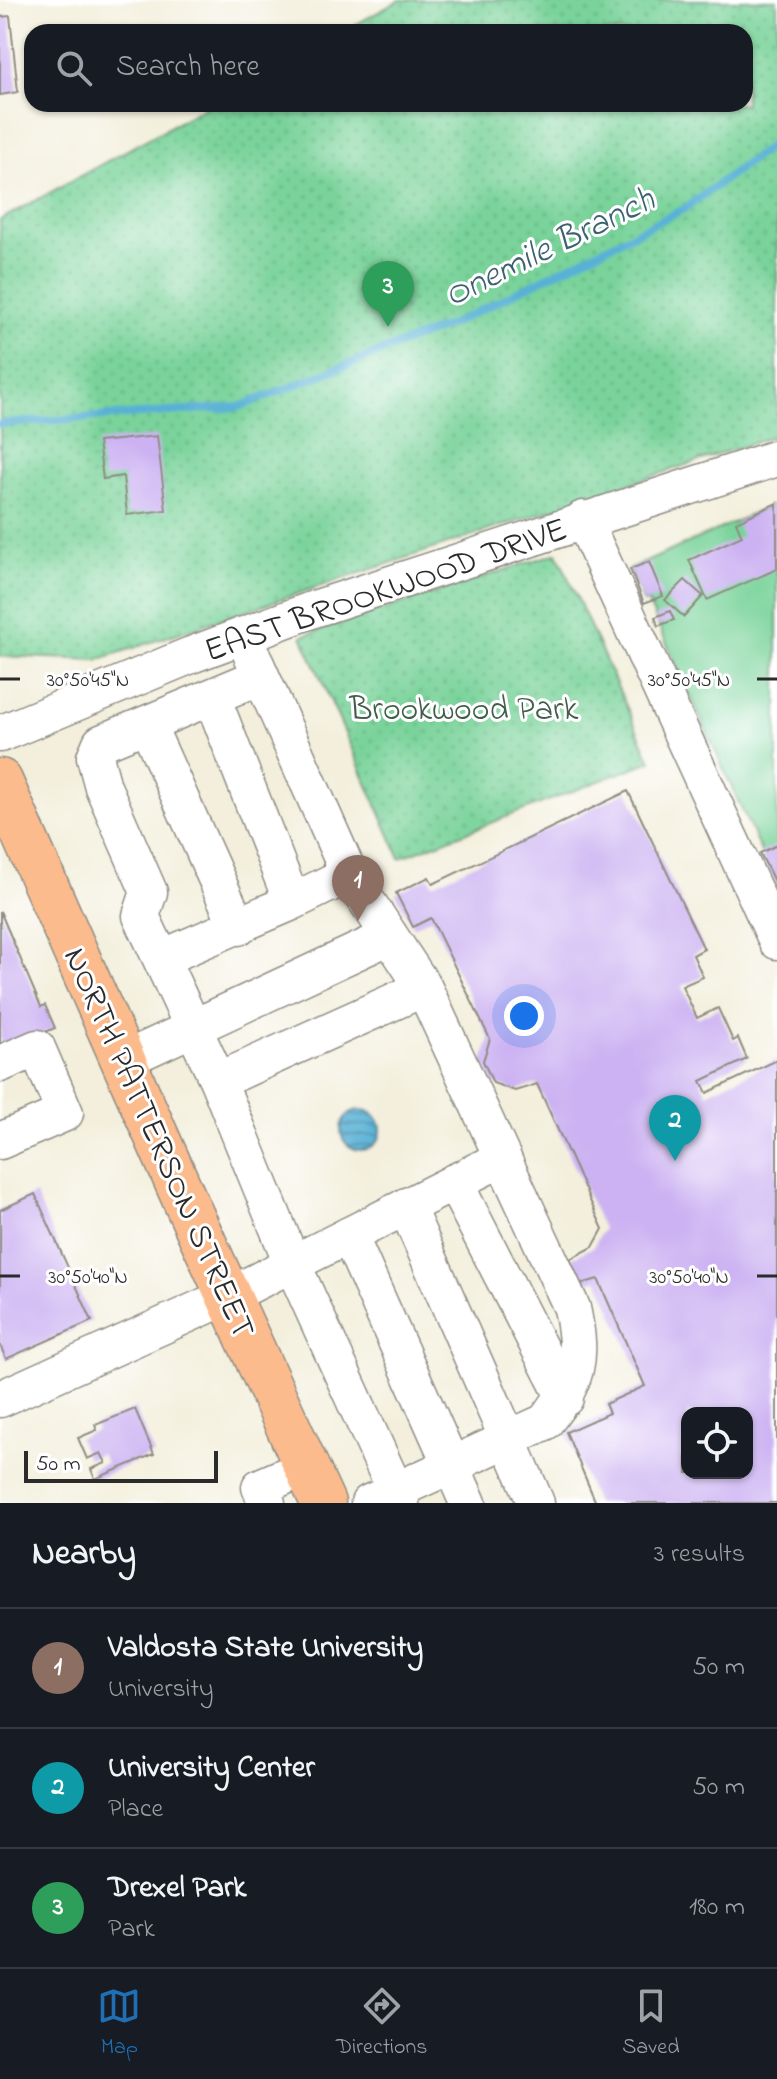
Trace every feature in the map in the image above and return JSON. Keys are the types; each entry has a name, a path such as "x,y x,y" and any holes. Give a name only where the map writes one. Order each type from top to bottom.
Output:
{"main road":[{"name":"NORTH PATTERSON STREET","path":"0,781 314,1485"}],"street":[{"name":"EAST BROOKWOOD DRIVE","path":"0,734 243,635 583,519 777,458"},
{"path":"583,519 777,941"},
{"path":"243,635 349,874 424,988 572,1308 578,1337 576,1373 565,1398 545,1422 450,1465 388,1499 218,1081 141,916 149,892 103,787 95,757 101,743 261,676"},
{"path":"212,697 292,902"},
{"path":"147,724 238,927"},
{"path":"162,958 238,927 349,874"},
{"path":"124,1060 390,936"},
{"path":"218,1081 424,988"},
{"path":"0,1064 37,1048 65,1113 0,1141"},
{"path":"0,1399 228,1296 503,1158"},
{"path":"454,1182 565,1398"},
{"path":"406,1206 536,1503"},
{"path":"349,1235 468,1503"},
{"path":"267,1503 260,1487 314,1485"}],"green space":[{"path":"400,0 777,0 777,435 97,660 0,656 0,220 196,112 753,112 753,24 356,24"},
{"path":"777,503 777,887 648,602 644,603 630,569"},
{"name":"Brookwood Park","path":"557,553 651,761 400,858 302,636"}],"water":[{"path":"361,1110 375,1116 381,1130 375,1144 361,1150 347,1144 341,1130 347,1116"}],"building":[{"path":"10,16 18,92 0,95 0,17"},
{"path":"157,436 166,510 127,515 123,476 103,479 98,442"},
{"path":"777,503 777,569 707,600 689,560 742,536 736,522"},
{"path":"649,562 663,596 644,603 630,569"},
{"path":"685,580 703,596 684,617 665,600"},
{"path":"670,611 674,620 658,626 655,617"},
{"path":"628,791 704,949 693,955 703,977 682,986 697,1018 718,1008 733,1041 738,1038 747,1059 701,1081 707,1093 777,1060 777,1503 596,1503 566,1432 609,1413 605,1404 645,1386 598,1279 581,1284 570,1259 593,1247 603,1229 537,1084 515,1091 493,1083 483,1061 490,1039 431,918 413,927 396,893 429,877 433,884"},
{"path":"777,845 777,887 760,853"},
{"path":"0,911 41,1007 45,1005 55,1028 15,1045 0,1046"},
{"path":"35,1194 92,1321 6,1359 0,1345 0,1210"},
{"path":"135,1409 154,1454 95,1479 91,1469 106,1463 101,1453 87,1459 78,1438 97,1430 95,1425"}],"waterway":[{"name":"Onemile Branch","path":"0,424 239,407 452,324 684,209 777,141"}],"place":[{"name":"Drexel Park","path":"388,327"},
{"name":"Valdosta State University","path":"358,921"},
{"name":"University Center","path":"675,1161"}]}
